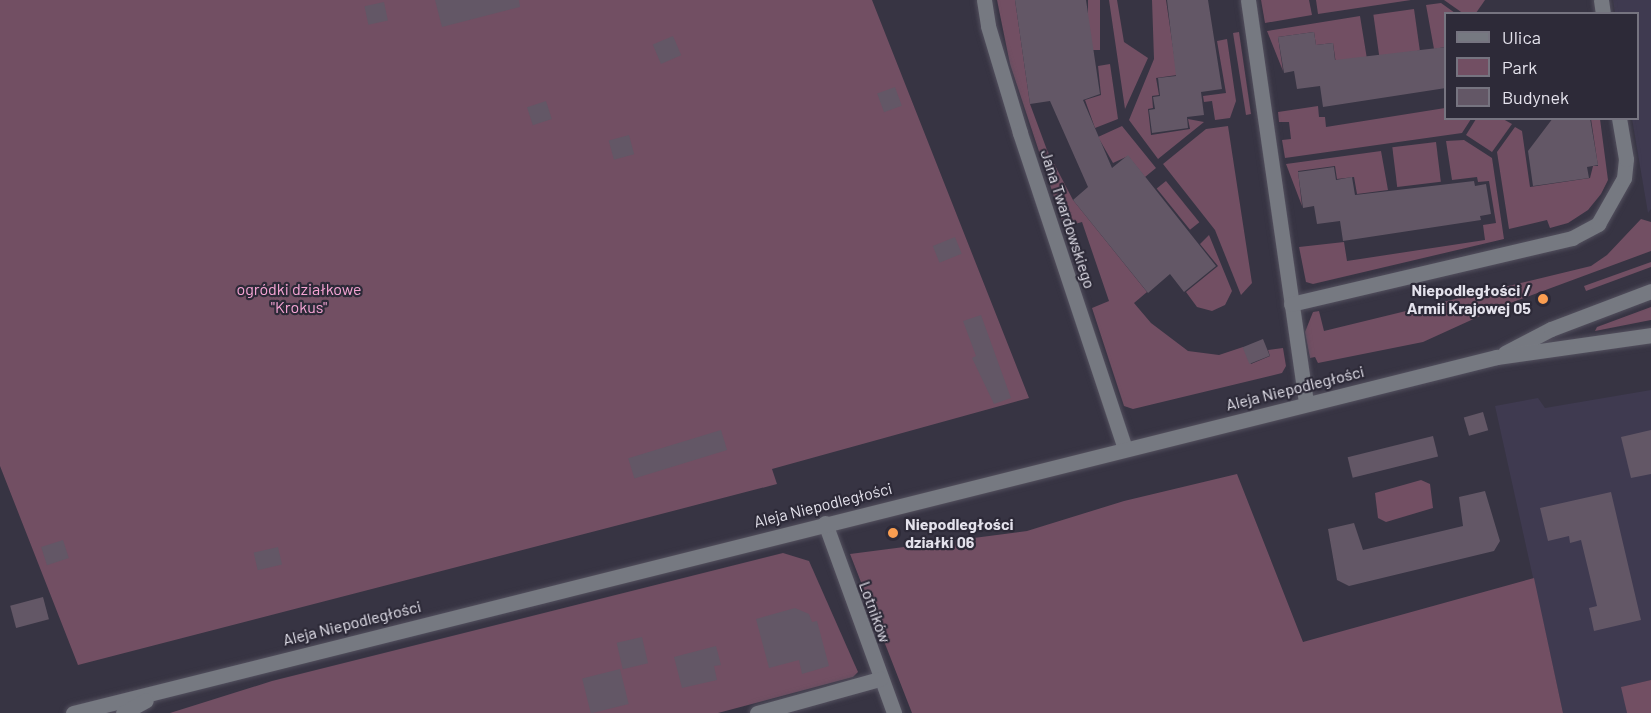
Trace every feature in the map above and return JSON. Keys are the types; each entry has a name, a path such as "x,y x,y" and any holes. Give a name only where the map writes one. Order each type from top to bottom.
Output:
{"street":[{"name":"Jana Twardowskiego","path":"984,0 988,26 1020,133 1125,448"},
{"path":"1248,0 1306,403"},
{"path":"1291,304 1572,238 1598,224 1624,178 1626,159 1619,120"},
{"name":"Aleja Niepodległości","path":"1497,357 1551,329 1651,291"},
{"name":"Aleja Niepodległości","path":"73,713 1125,448 1497,357 1651,335"},
{"name":"Lotników","path":"825,523 894,713"},
{"path":"757,713 880,679"},
{"name":"Aleja Niepodległości","path":"123,713 159,693"}],"shaded area":[{"path":"1613,0 1651,0 1651,209 1648,213 1632,120 1639,120 1639,12 1615,12"},
{"path":"1651,390 1651,680 1622,687 1627,713 1563,713 1495,406 1538,398 1545,408"}],"green space":[{"name":"ogródki działkowe \"Krokus\"","path":"0,0 872,0 1029,398 772,469 777,484 78,665 0,466"},
{"path":"997,0 1015,0 1030,104 1047,150 1073,200 1147,292 1134,303 1151,323 1188,351 1219,355 1243,347 1251,364 1270,356 1268,350 1283,348 1286,366 1282,373 1133,409 1124,406 1092,308 1109,301 1082,222 1064,227 1010,64"},
{"path":"1088,0 1100,0 1100,50 1088,50"},
{"path":"1109,0 1117,0 1124,42 1148,58 1125,109"},
{"path":"1152,0 1166,0 1177,75 1156,78 1159,95 1152,96 1153,108 1148,109 1151,135 1190,129 1188,119 1204,122 1158,159 1129,120 1154,59"},
{"path":"1261,0 1309,0 1312,15 1265,23"},
{"path":"1316,0 1411,0 1318,14"},
{"path":"1444,0 1485,0 1477,12 1461,12"},
{"path":"1441,3 1454,12 1444,12 1444,47 1434,49 1426,5"},
{"path":"1414,9 1420,51 1379,56 1373,15"},
{"path":"1360,16 1367,59 1336,64 1333,43 1316,45 1314,32 1278,37 1283,71 1267,31"},
{"path":"1239,32 1251,114 1246,115 1233,33"},
{"path":"1227,39 1236,101 1230,118 1215,120 1212,101 1204,102 1203,96 1226,93 1217,41"},
{"path":"1110,64 1118,119 1095,128 1085,100 1101,95 1098,66"},
{"path":"1318,106 1319,117 1325,117 1326,127 1444,108 1444,120 1470,120 1462,133 1285,158 1282,140 1291,139 1289,122 1279,122 1278,112"},
{"path":"1475,120 1505,120 1512,124 1492,152 1466,135"},
{"path":"1591,120 1600,120 1608,180 1601,194 1588,210 1568,223 1550,228 1547,220 1509,229 1497,152 1515,127 1522,131 1530,187 1590,178 1593,166 1598,166"},
{"path":"1122,126 1156,168 1145,177 1128,156 1113,163 1098,137"},
{"path":"1228,126 1252,283 1241,295 1215,230 1163,164 1206,129"},
{"path":"1464,140 1492,158 1504,239 1313,284 1306,282 1299,247 1344,242 1347,261 1485,240 1483,225 1496,223 1489,181 1478,182 1477,177 1452,180 1446,141"},
{"path":"1436,142 1441,182 1397,187 1392,147"},
{"path":"1381,151 1388,190 1357,194 1354,177 1337,179 1335,166 1298,171 1302,206 1286,164"},
{"path":"1166,181 1199,222 1190,230 1157,189"},
{"path":"1641,219 1651,222 1651,251 1502,306 1423,342 1318,363 1315,357 1310,358 1305,332 1313,312 1319,311 1324,331 1591,266 1607,255"},
{"path":"1209,235 1232,291 1225,305 1212,311 1197,307 1186,292 1218,266 1200,244"},
{"path":"1651,262 1651,267 1586,291 1584,286"},
{"path":"1651,307 1651,320 1595,331 1597,327"},
{"path":"1237,474 1303,642 1534,578 1563,713 912,713 850,554 1027,531 1124,501"},
{"path":"1421,480 1430,484 1433,508 1386,522 1378,518 1375,493"},
{"path":"783,553 809,561 858,672 853,677 718,713 170,713 272,681"},
{"path":"1651,680 1651,713 1627,713 1621,687"}],"building":[{"path":"435,0 519,0 520,7 442,27"},
{"path":"1015,0 1086,0 1100,94 1083,100 1112,168 1128,155 1216,266 1184,292 1170,274 1148,293 1073,200 1088,187 1050,101 1030,104"},
{"path":"1167,0 1208,0 1222,89 1201,92 1204,115 1187,117 1188,128 1152,133 1149,110 1155,109 1153,97 1160,96 1158,78 1176,76"},
{"path":"384,2 388,21 368,25 364,6"},
{"path":"1314,32 1316,45 1333,43 1335,60 1444,47 1444,88 1323,107 1320,86 1297,89 1294,71 1284,73 1278,37"},
{"path":"673,36 681,55 661,64 653,45"},
{"path":"895,87 902,106 884,112 877,93"},
{"path":"546,101 552,119 533,125 527,107"},
{"path":"1551,120 1590,120 1598,165 1587,167 1589,178 1533,186 1528,151"},
{"path":"629,135 634,154 614,160 609,140"},
{"path":"1334,167 1336,180 1352,177 1355,195 1474,181 1475,186 1486,184 1491,214 1480,216 1481,220 1343,241 1340,221 1317,224 1314,206 1303,208 1298,172"},
{"path":"955,237 962,254 939,263 933,246"},
{"path":"981,315 1011,398 994,404 972,358 976,356 963,321"},
{"path":"1263,339 1270,356 1249,364 1243,347"},
{"path":"1483,412 1488,430 1469,436 1464,418"},
{"path":"721,430 727,450 634,478 628,458"},
{"path":"1651,430 1651,474 1631,478 1621,437"},
{"path":"1433,436 1438,456 1353,478 1348,457"},
{"path":"1485,491 1500,541 1494,551 1349,586 1337,580 1328,529 1354,523 1363,550 1463,526 1459,497"},
{"path":"1611,492 1641,620 1594,631 1589,608 1597,606 1581,540 1570,543 1569,536 1548,541 1540,508"},
{"path":"63,540 69,558 47,565 41,547"},
{"path":"278,547 282,565 258,570 254,553"},
{"path":"43,597 49,619 16,628 10,606"},
{"path":"795,608 809,614 812,622 817,621 829,666 802,674 799,660 769,668 756,619"},
{"path":"642,637 648,663 623,669 617,643"},
{"path":"716,646 721,665 714,666 717,680 682,688 674,657"},
{"path":"620,669 629,704 591,713 582,678"}],"place":[{"name":"Niepodległości / Armii Krajowej 05","path":"1543,299"},
{"name":"Niepodległości działki 06","path":"893,533"}]}
